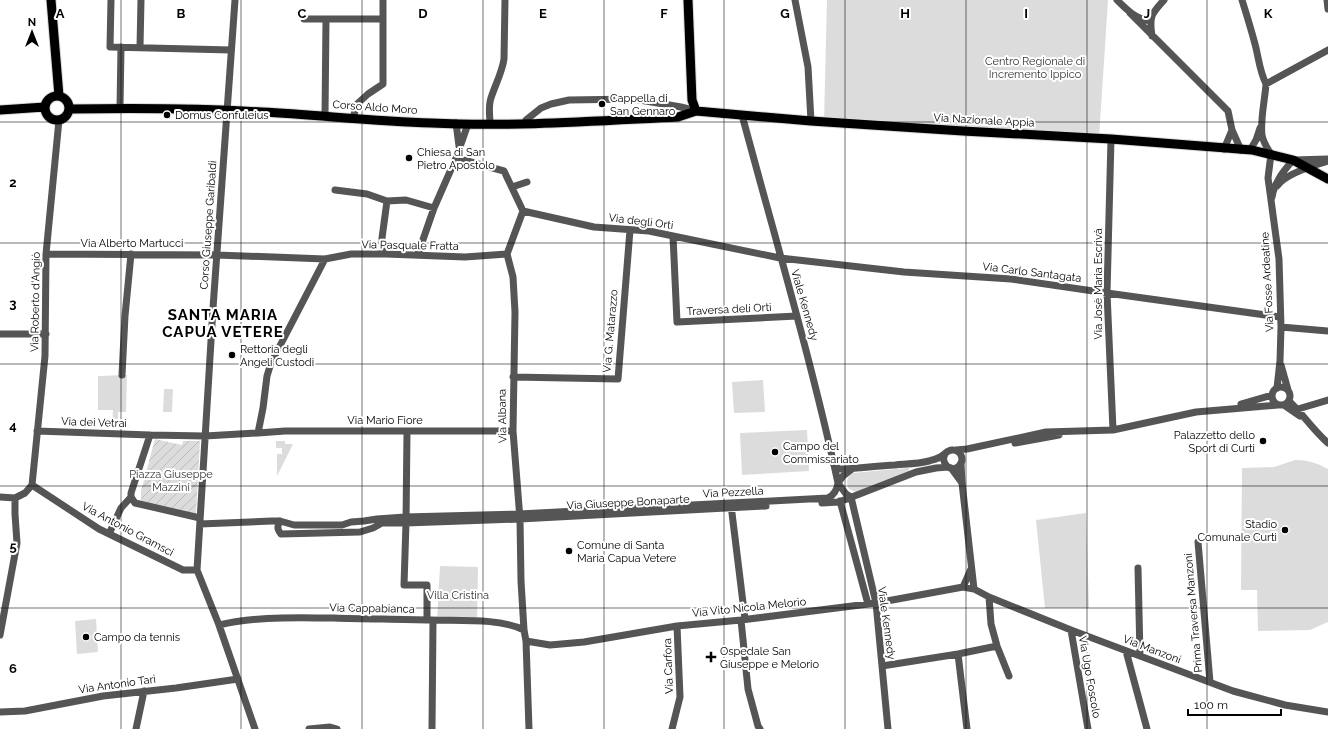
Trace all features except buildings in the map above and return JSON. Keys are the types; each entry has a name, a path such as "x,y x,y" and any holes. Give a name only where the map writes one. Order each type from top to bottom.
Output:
{"main road":[{"path":"51,0 58,96"},
{"path":"688,0 692,100 696,111"},
{"path":"58,96 65,98 68,101 70,109 66,116 59,120 49,117 45,107 51,97 58,96"},
{"path":"0,110 45,107"},
{"name":"Corso Aldo Moro","path":"70,109 120,108 227,111 468,124 525,124 678,117 696,111"},
{"name":"Via Nazionale Appia","path":"696,111 811,121 1111,139 1245,150 1271,154 1293,160 1328,180"}],"street":[{"path":"111,0 110,47 232,50"},
{"path":"140,47 141,0"},
{"name":"Corso Giuseppe Garibaldi","path":"205,436 235,0"},
{"path":"353,118 357,104 368,94 383,84 383,0"},
{"path":"490,124 489,105 503,67 505,0"},
{"path":"795,0 808,66 811,121"},
{"path":"1117,0 1228,111 1232,130 1245,150 1256,140 1261,126 1266,84 1260,70 1249,21 1242,0"},
{"path":"1152,36 1150,21 1153,12 1164,0"},
{"path":"1327,0 1328,9"},
{"path":"1130,13 1143,20 1150,21"},
{"path":"304,19 383,19"},
{"path":"325,116 326,19"},
{"path":"120,108 121,47"},
{"path":"1266,84 1328,50"},
{"path":"525,124 526,120 541,108 550,104 569,100 634,99 696,111"},
{"name":"Viale Kennedy","path":"742,115 780,258 814,377 838,483"},
{"name":"Via Roberto d'Angiò","path":"32,485 45,356 46,254 59,120"},
{"path":"456,123 459,148"},
{"path":"418,254 434,208 456,158 468,124"},
{"path":"1261,126 1264,144 1271,154"},
{"path":"1224,149 1232,130"},
{"name":"Via Josè Maria Escrivà","path":"1111,139 1107,293 1113,430"},
{"name":"Via Fosse Ardeatine","path":"1271,154 1268,178 1278,259 1281,327 1280,361 1277,388"},
{"path":"456,158 504,171 523,211 507,254"},
{"path":"1271,201 1274,186 1279,177 1293,160 1328,160"},
{"path":"1271,201 1275,189 1280,182 1328,160"},
{"path":"512,187 527,182"},
{"path":"335,190 367,194 388,201 406,200 434,208"},
{"path":"383,254 382,238 388,201"},
{"name":"Via degli Orti","path":"523,211 594,227 650,231 780,258"},
{"name":"Via G. Matarazzo","path":"513,377 618,379 630,230"},
{"name":"Traversa deli Orti","path":"673,236 677,322 797,316"},
{"name":"Via Alberto Martucci","path":"46,254 217,255"},
{"path":"122,375 125,316 131,254"},
{"name":"Via Pasquale Fratta","path":"217,255 325,259 351,254 418,254 444,257 507,254"},
{"name":"Via Albana","path":"507,254 514,284 513,431 520,516 521,581 526,641 529,729"},
{"name":"Via Carlo Santagata","path":"780,258 904,272 1011,279 1280,317"},
{"path":"258,432 267,376 271,363 325,259"},
{"path":"1281,327 1328,331"},
{"path":"0,334 46,334"},
{"name":"Via Fosse Ardeatine","path":"1280,361 1288,390"},
{"path":"1283,403 1290,395 1288,390 1283,387 1277,388 1272,395 1273,401 1298,409 1317,433 1328,443"},
{"path":"1226,409 1272,395"},
{"path":"1298,409 1328,400"},
{"path":"834,465 839,469 915,463 940,458 949,450 967,449 1046,432 1113,430 1196,412 1283,403 1306,420"},
{"path":"756,728 748,689 743,619 731,505 840,501 916,472 936,468 957,467 968,454 1055,436 1094,430"},
{"name":"Via dei Vetrai","path":"37,431 150,435"},
{"path":"407,431 404,585 427,585 430,620 432,729"},
{"name":"Via Mario Fiore","path":"205,436 258,432 513,431"},
{"path":"109,534 122,508 131,497 150,435 205,436 197,570 219,625 255,729"},
{"path":"956,450 960,454 962,461 962,483 974,589"},
{"path":"945,454 944,463 962,483"},
{"path":"915,463 917,468 916,472"},
{"path":"851,497 846,494 838,483 848,471 854,468"},
{"name":"Via Pezzella","path":"520,516 731,505 828,498 835,493 838,483"},
{"path":"0,497 15,498 25,493 32,485"},
{"name":"Via Antonio Gramsci","path":"32,485 109,534 183,570 197,570"},
{"path":"131,497 136,503 200,521 280,521 294,525 342,524 377,519 406,522"},
{"name":"Viale Kennedy","path":"851,497 876,603 888,729"},
{"path":"0,634 17,543 15,498"},
{"path":"840,501 868,604"},
{"path":"280,521 277,525 281,534 351,532 368,530 382,524 520,516"},
{"path":"366,521 368,530"},
{"name":"Prima Traversa Manzoni","path":"1198,542 1210,682"},
{"path":"963,587 971,568"},
{"path":"1138,568 1140,656"},
{"name":"Via Vito Nicola Melorio","path":"526,641 550,645 584,642 677,626 876,603 963,587 974,589"},
{"name":"Via Manzoni","path":"974,589 988,597 1070,630 1233,691 1285,705 1328,712"},
{"path":"988,597 991,624 997,646 1009,676"},
{"name":"Via Cappabianca","path":"219,625 237,621 272,618 430,620 478,621 515,626 524,630"},
{"name":"Via Carfora","path":"672,729 680,697 677,626"},
{"name":"Via Ugo Foscolo","path":"1070,630 1088,729"},
{"path":"882,666 997,646"},
{"path":"1126,651 1147,729"},
{"path":"958,654 967,729"},
{"name":"Via Antonio Tari","path":"0,712 25,710 103,696 238,679"},
{"path":"136,729 144,691"},
{"path":"309,729 337,729"}],"green space":[{"name":"Centro Regionale di Incremento Ippico","path":"827,0 1108,0 1099,138 824,122"},
{"path":"127,375 126,412 118,412 118,426 112,426 113,410 98,410 98,376"},
{"path":"763,380 765,412 734,413 732,382"},
{"path":"164,389 173,389 172,412 163,412"},
{"name":"Campo del Commissariato","path":"807,430 809,471 742,475 740,433"},
{"name":"Piazza Giuseppe Mazzini","path":"155,439 182,445 183,441 200,441 196,514 141,502 141,491"},
{"path":"276,441 285,441 285,444 293,444 277,476 277,454 282,454 282,448 276,448"},
{"name":"Stadio Comunale Curti","path":"1295,460 1312,462 1328,469 1328,622 1310,630 1258,631 1257,590 1241,590 1242,468 1274,467"},
{"path":"909,468 909,471 856,492 848,487 848,478 853,473"},
{"path":"1086,513 1089,608 1045,608 1036,520"},
{"name":"Villa Cristina","path":"440,566 478,567 477,621 437,621"},
{"name":"Campo da tennis","path":"96,619 98,652 77,654 75,621"}],"place":[{"name":"Cappella di San Gennaro","path":"602,104"},
{"name":"Domus Confuleius","path":"167,115"},
{"name":"Chiesa di San Pietro Apostolo","path":"409,158"},
{"name":"Rettoria degli Angeli Custodi","path":"232,355"},
{"name":"Palazzetto dello Sport di Curti","path":"1263,441"},
{"name":"Campo del Commissariato","path":"775,452"},
{"name":"Stadio Comunale Curti","path":"1285,530"},
{"name":"Comune di Santa Maria Capua Vetere","path":"569,551"},
{"name":"Campo da tennis","path":"86,637"},
{"name":"Ospedale San Giuseppe e Melorio","path":"711,657"}],"district":[{"name":"SANTA MARIA CAPUA VETERE","path":"223,324"}]}
